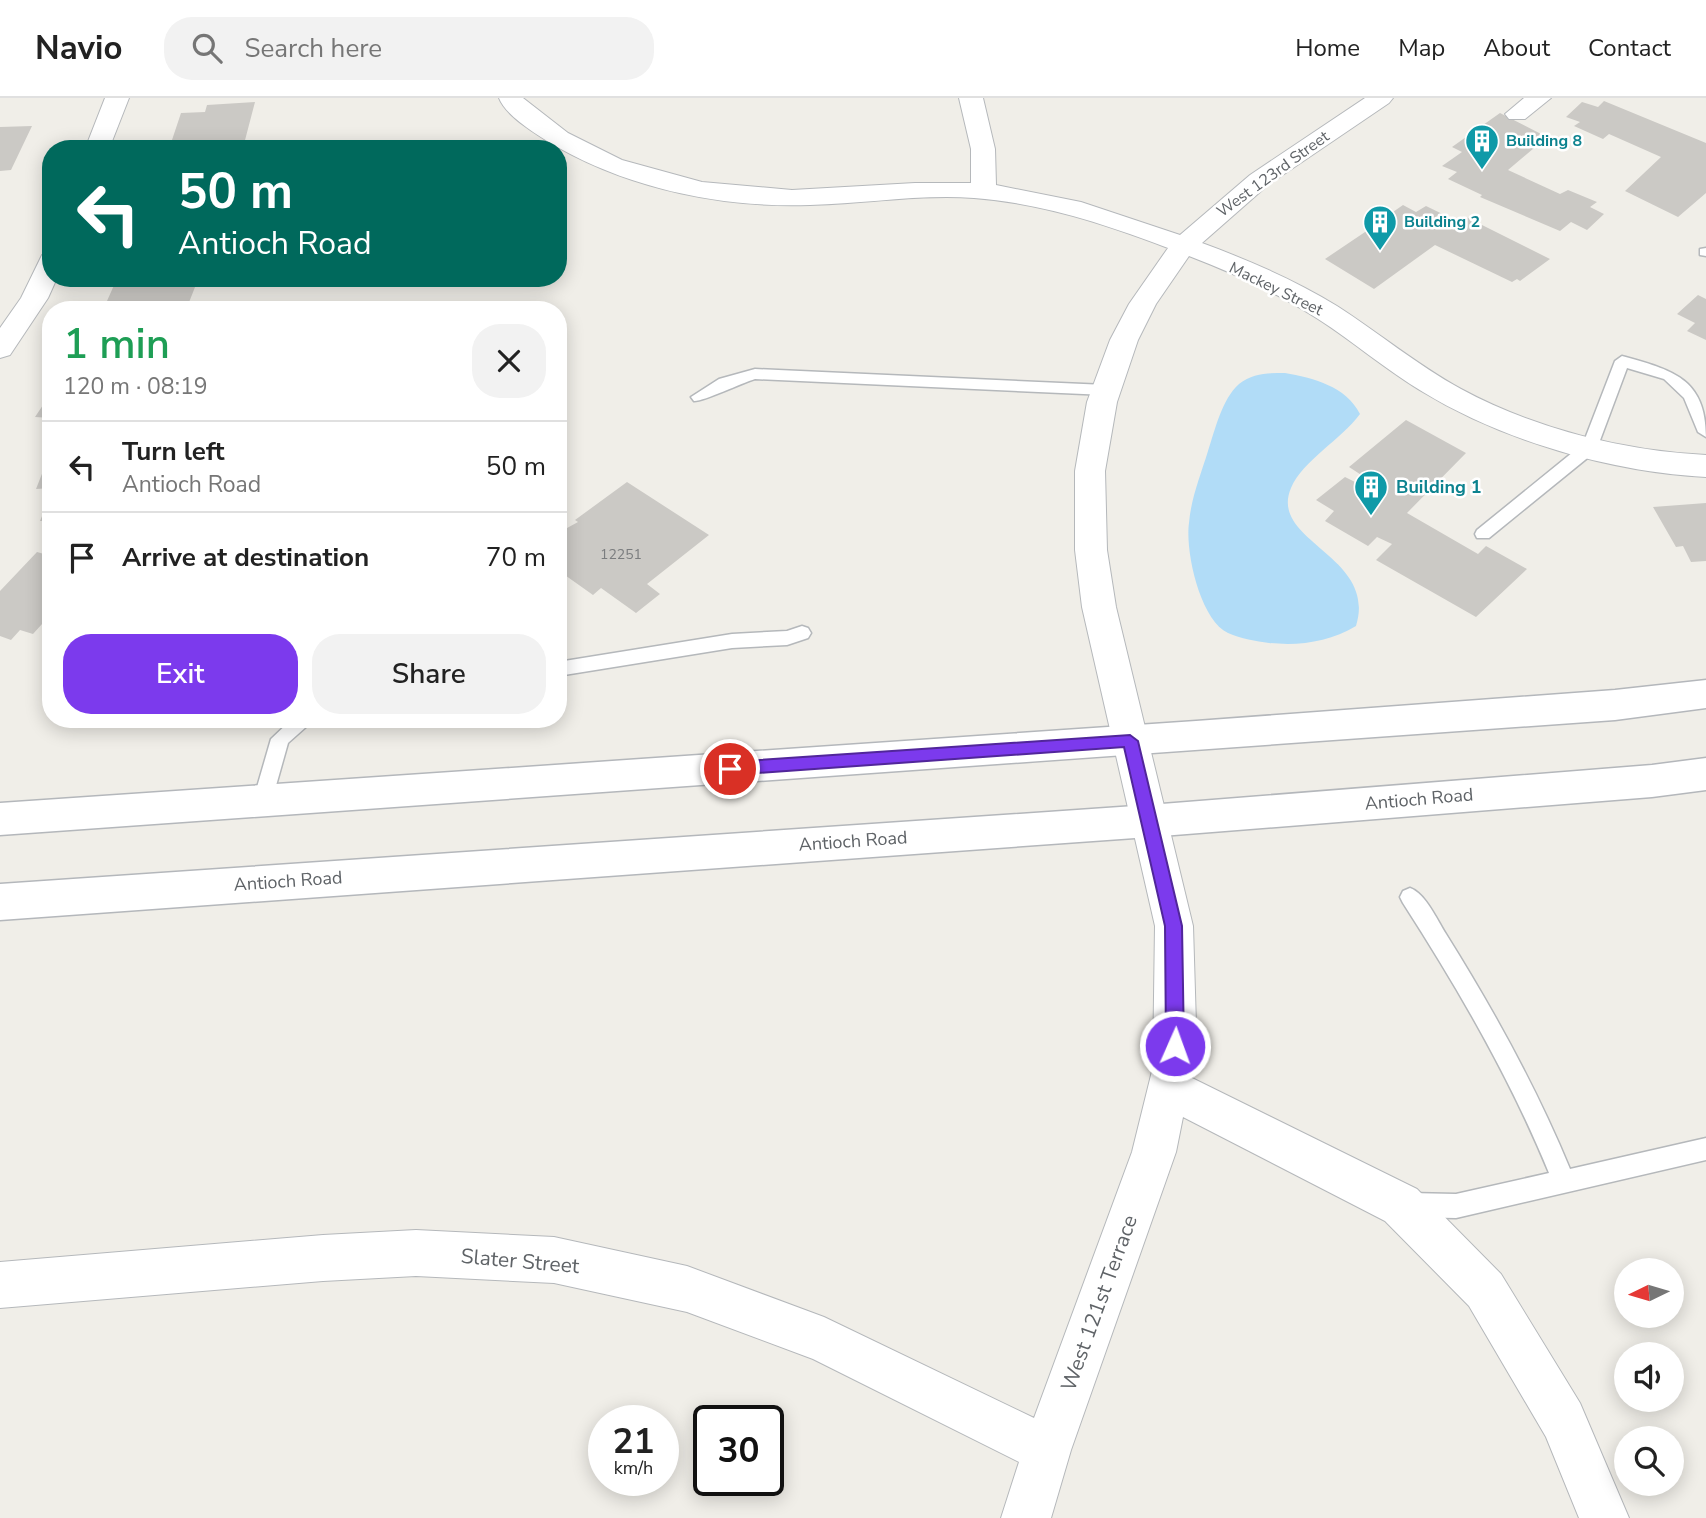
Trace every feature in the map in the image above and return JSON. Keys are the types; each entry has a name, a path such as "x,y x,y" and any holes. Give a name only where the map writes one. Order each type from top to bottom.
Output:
{"main road":[{"path":"0,819 1130,741 1615,705 1706,694"},
{"name":"Antioch Road","path":"0,902 1149,821 1652,781 1706,774"}],"street":[{"path":"101,140 117,98"},
{"name":"Mackey Street","path":"511,98 513,103 564,140"},
{"path":"971,98 983,149 984,192"},
{"name":"West 123rd Street","path":"1130,741 1099,607 1091,550 1090,471 1106,390 1124,340 1143,304 1182,247 1259,180 1381,98"},
{"path":"1517,114 1539,98"},
{"name":"Mackey Street","path":"567,142 606,162 660,180 737,195 793,198 936,190 984,192 1037,199 1091,214 1233,266 1312,303 1429,382 1484,413 1528,431 1590,447 1648,460 1706,466"},
{"path":"0,349 18,325 42,278"},
{"name":"West 121st Terrace","path":"1026,1518 1047,1450 1153,1152 1174,1067 1174,926 1130,741"},
{"path":"1169,1087 1401,1205 1485,1290 1563,1420 1604,1518"},
{"name":"Slater Street","path":"0,1285 323,1258 416,1253 554,1260 687,1289 824,1340 1047,1450"}],"lane":[{"path":"1483,534 1590,447 1622,361 1669,376 1691,396 1706,432"},
{"path":"699,397 724,383 755,374 1106,390"},
{"path":"567,668 732,641 787,638 802,633"},
{"path":"263,801 280,739 294,728"},
{"path":"1410,897 1456,966 1525,1096 1564,1181"},
{"path":"1401,1205 1456,1206 1706,1149"}],"water":[{"path":"1285,373 1317,381 1338,390 1354,404 1360,414 1304,468 1291,488 1288,507 1295,522 1307,537 1339,565 1352,582 1359,602 1356,626 1325,639 1292,644 1243,638 1218,626 1202,600 1196,584 1188,535 1197,486 1216,425 1228,398 1239,384 1250,378"}],"building":[{"path":"1604,101 1706,143 1706,193 1678,217 1625,191 1661,157 1609,134 1603,139 1574,126 1580,122 1566,117 1582,102 1598,107"},
{"path":"255,102 245,140 172,140 181,113 205,112 207,105"},
{"name":"Building 8","path":"1500,113 1547,137 1508,170 1560,194 1568,190 1597,202 1590,207 1604,214 1587,230 1571,222 1560,231 1480,197 1482,195 1448,179 1457,172 1442,166 1462,152 1452,147"},
{"path":"32,126 11,170 0,171 0,127"},
{"name":"Building 2","path":"1403,205 1416,212 1426,206 1459,222 1466,217 1550,259 1520,281 1517,279 1512,282 1435,245 1374,289 1325,259 1368,230 1365,227 1376,219 1380,221"},
{"path":"113,287 195,287 190,301 107,301"},
{"path":"1698,295 1706,299 1706,340 1687,331 1695,323 1677,314"},
{"path":"42,406 42,417 35,417"},
{"name":"Building 1","path":"1406,420 1466,453 1407,513 1478,554 1486,546 1527,569 1476,617 1376,560 1392,544 1377,537 1368,546 1325,521 1334,511 1316,500 1345,477 1363,486 1369,480 1349,467"},
{"path":"42,474 42,489 36,489"},
{"path":"627,482 709,535 647,584 660,594 636,613 601,588 593,595 567,577 567,528 578,522 575,520"},
{"path":"1706,503 1706,561 1691,562 1683,546 1676,547 1653,507"},
{"path":"37,552 42,553 42,624 33,634 20,630 11,640 0,636 0,591"}],"place":[{"name":"Building 8","path":"1482,171"},
{"name":"Building 2","path":"1380,252"},
{"name":"Building 1","path":"1371,517"}],"route":[{"path":"730,769 1130,741 1174,926 1175,1046"}]}
